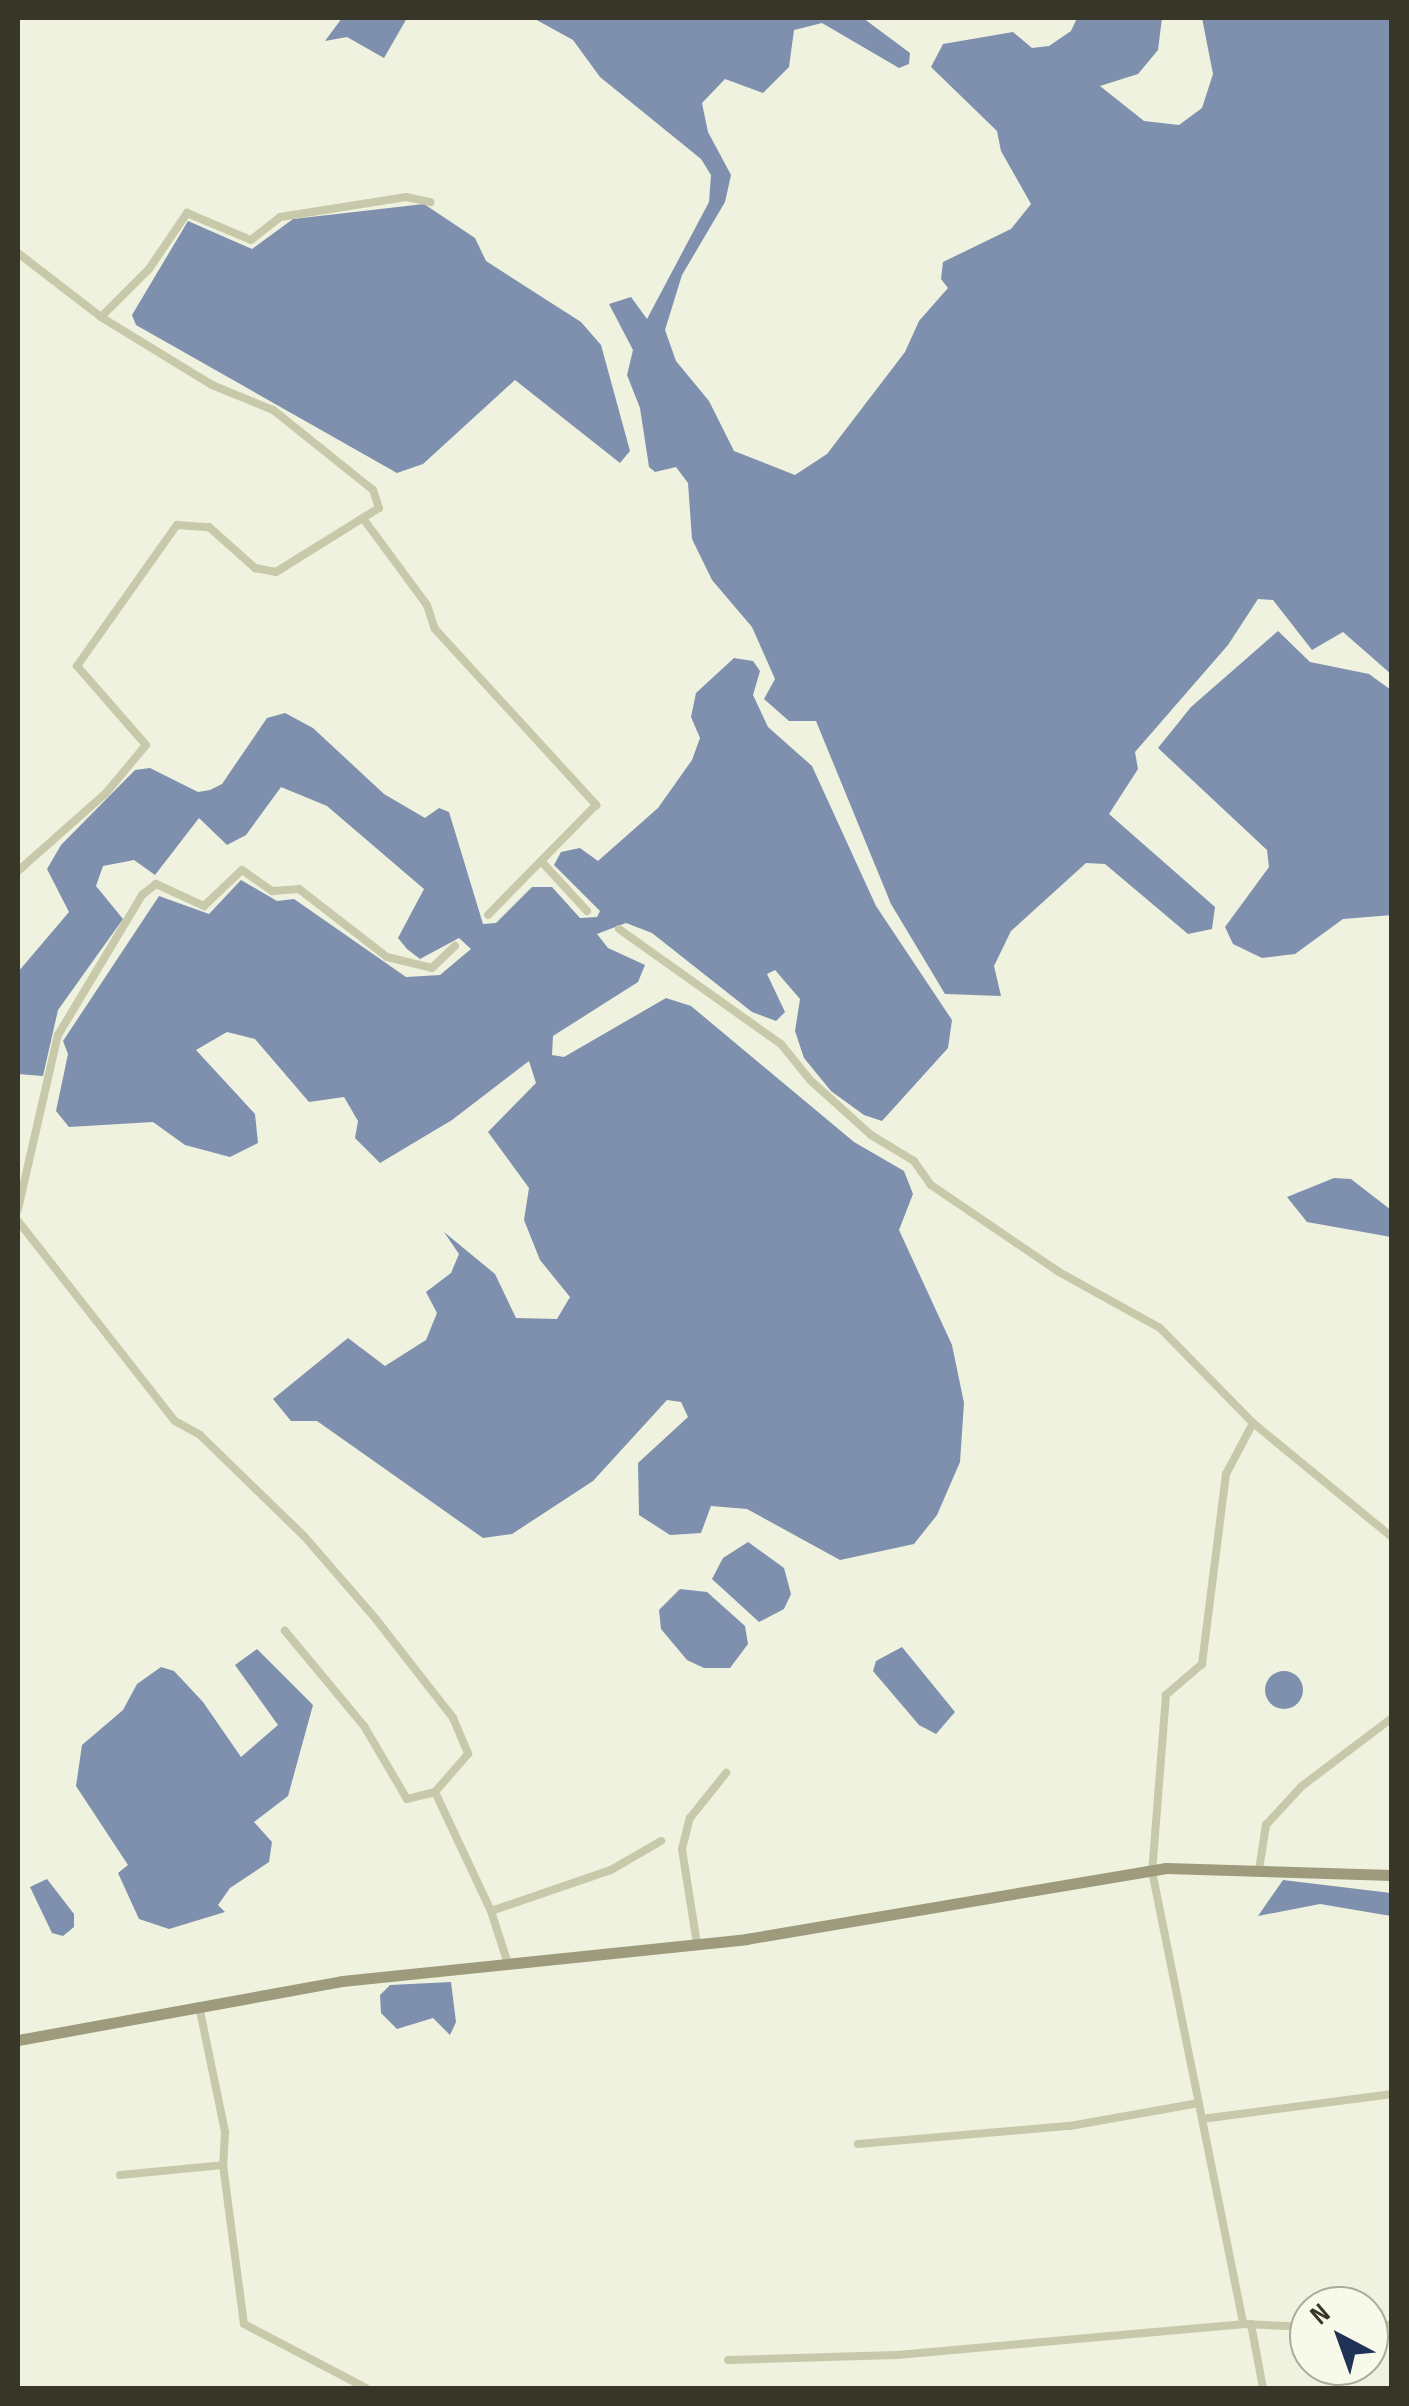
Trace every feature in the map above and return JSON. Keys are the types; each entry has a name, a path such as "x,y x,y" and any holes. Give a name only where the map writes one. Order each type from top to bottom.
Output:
{"street":[{"path":"101,317 149,269 187,213 250,240 280,217 406,198 430,202"},
{"path":"18,253 101,317 212,385 273,410 373,490 379,508 365,521 276,572 255,568 209,527 177,525 77,666 146,745 106,793 18,872"},
{"path":"365,521 427,605 435,629 596,805 488,915"},
{"path":"541,861 587,911"},
{"path":"18,1210 58,1035 142,894 156,884 204,906 242,870 272,891 299,889 388,957 421,969 456,946"},
{"path":"619,928 780,1044 810,1080 871,1135 914,1162 931,1185 1059,1272 1160,1328 1253,1423 1392,1537"},
{"path":"18,1221 175,1421 200,1435 304,1536 453,1718 468,1754 434,1792 406,1799 364,1726 284,1631"},
{"path":"1253,1423 1226,1474 1202,1664 1166,1695 1152,1871 1262,2388"},
{"path":"1259,1870 1266,1825 1302,1786 1392,1718"},
{"path":"697,1944 682,1848 690,1818 726,1774"},
{"path":"434,1792 491,1910 508,1964"},
{"path":"491,1910 611,1870 661,1841"},
{"path":"18,2040 199,2004 697,1944 1152,1871 1392,1875"},
{"path":"199,2004 225,2132 223,2165 244,2324 366,2388"},
{"path":"1202,2119 1392,2094"},
{"path":"858,2144 1070,2126 1199,2103"},
{"path":"120,2174 223,2165"},
{"path":"728,2360 897,2355 1247,2324 1289,2326"}],"water":[{"path":"342,18 407,18 384,58 347,37 325,41"},
{"path":"533,18 863,18 910,53 909,64 899,68 822,23 794,30 789,67 763,93 725,79 702,103 708,132 731,175 725,202 682,275 665,330 676,361 709,401 734,451 795,475 827,454 905,352 919,321 948,288 941,279 943,262 1011,229 1031,204 1001,151 997,131 931,67 943,44 1013,32 1032,48 1049,46 1071,31 1077,18 1162,18 1158,50 1138,74 1100,86 1144,121 1179,125 1202,108 1213,74 1202,18 1391,18 1391,674 1343,632 1312,650 1273,600 1258,599 1228,645 1135,752 1138,769 1109,814 1215,907 1212,929 1188,934 1105,864 1086,863 1011,931 994,966 1001,996 945,994 891,904 816,721 789,721 764,699 775,679 752,627 712,580 692,539 688,483 676,467 655,472 649,467 640,408 627,375 633,350 609,304 631,297 647,319 709,202 711,175 701,159 600,77 573,40"},
{"path":"424,204 475,238 486,261 581,322 601,345 630,451 620,463 515,380 423,464 397,473 136,325 132,315 188,221 252,249 293,219"},
{"path":"1278,631 1310,662 1369,674 1391,690 1392,915 1343,919 1295,954 1262,958 1233,944 1225,927 1269,867 1267,850 1158,748 1191,707"},
{"path":"734,658 753,661 760,671 753,695 768,727 812,766 876,906 952,1020 948,1048 882,1121 864,1115 831,1091 804,1058 795,1031 800,999 775,970 767,974 785,1012 776,1021 752,1012 652,933 626,923 597,934 608,948 645,965 638,982 553,1036 552,1055 564,1057 666,998 691,1006 854,1142 904,1171 913,1194 899,1230 952,1345 964,1403 960,1462 937,1515 914,1544 840,1560 747,1509 711,1506 701,1533 670,1535 639,1515 638,1463 688,1417 681,1402 667,1400 593,1481 512,1534 483,1538 317,1421 291,1421 273,1399 348,1338 385,1366 426,1340 437,1313 426,1292 451,1273 459,1254 444,1232 495,1274 516,1318 557,1319 570,1297 540,1260 524,1220 529,1188 488,1132 536,1083 529,1061 452,1120 380,1163 355,1138 358,1121 344,1097 309,1102 255,1039 227,1032 196,1050 255,1114 258,1143 230,1157 185,1145 153,1122 69,1127 56,1111 68,1054 63,1041 159,896 209,914 241,880 277,901 294,899 406,977 440,975 471,949 459,938 420,959 407,949 398,938 424,889 327,806 281,787 246,835 227,845 199,818 155,875 134,860 103,866 96,886 123,919 58,1010 43,1076 18,1074 18,972 69,912 47,869 61,845 135,770 150,768 198,792 210,790 222,784 267,718 285,713 313,728 384,794 425,818 439,808 449,812 483,924 496,923 532,887 552,887 580,918 597,917 600,911 554,865 561,852 580,848 598,861 658,808 692,760 700,738 691,717 696,693"},
{"path":"1334,1178 1351,1179 1391,1210 1391,1237 1307,1222 1287,1197"},
{"path":"748,1542 784,1568 791,1594 784,1609 759,1622 712,1579 723,1558"},
{"path":"680,1589 707,1592 745,1626 748,1644 730,1668 704,1668 687,1660 661,1629 659,1610"},
{"path":"902,1647 955,1712 936,1734 919,1725 873,1671 876,1661"},
{"path":"257,1649 313,1705 288,1796 254,1822 272,1842 269,1862 230,1888 218,1905 225,1912 169,1929 139,1919 118,1873 128,1865 76,1786 82,1745 123,1710 137,1684 161,1667 174,1671 203,1702 241,1757 278,1725 235,1665"},
{"path":"1284,1671 1297,1677 1303,1690 1297,1703 1284,1709 1271,1703 1265,1690 1271,1677"},
{"path":"47,1879 74,1914 74,1927 63,1936 52,1933 30,1887"},
{"path":"1283,1880 1391,1893 1391,1916 1320,1904 1258,1916"},
{"path":"451,1982 456,2022 450,2035 433,2018 397,2029 381,2013 380,1995 390,1985"}]}
